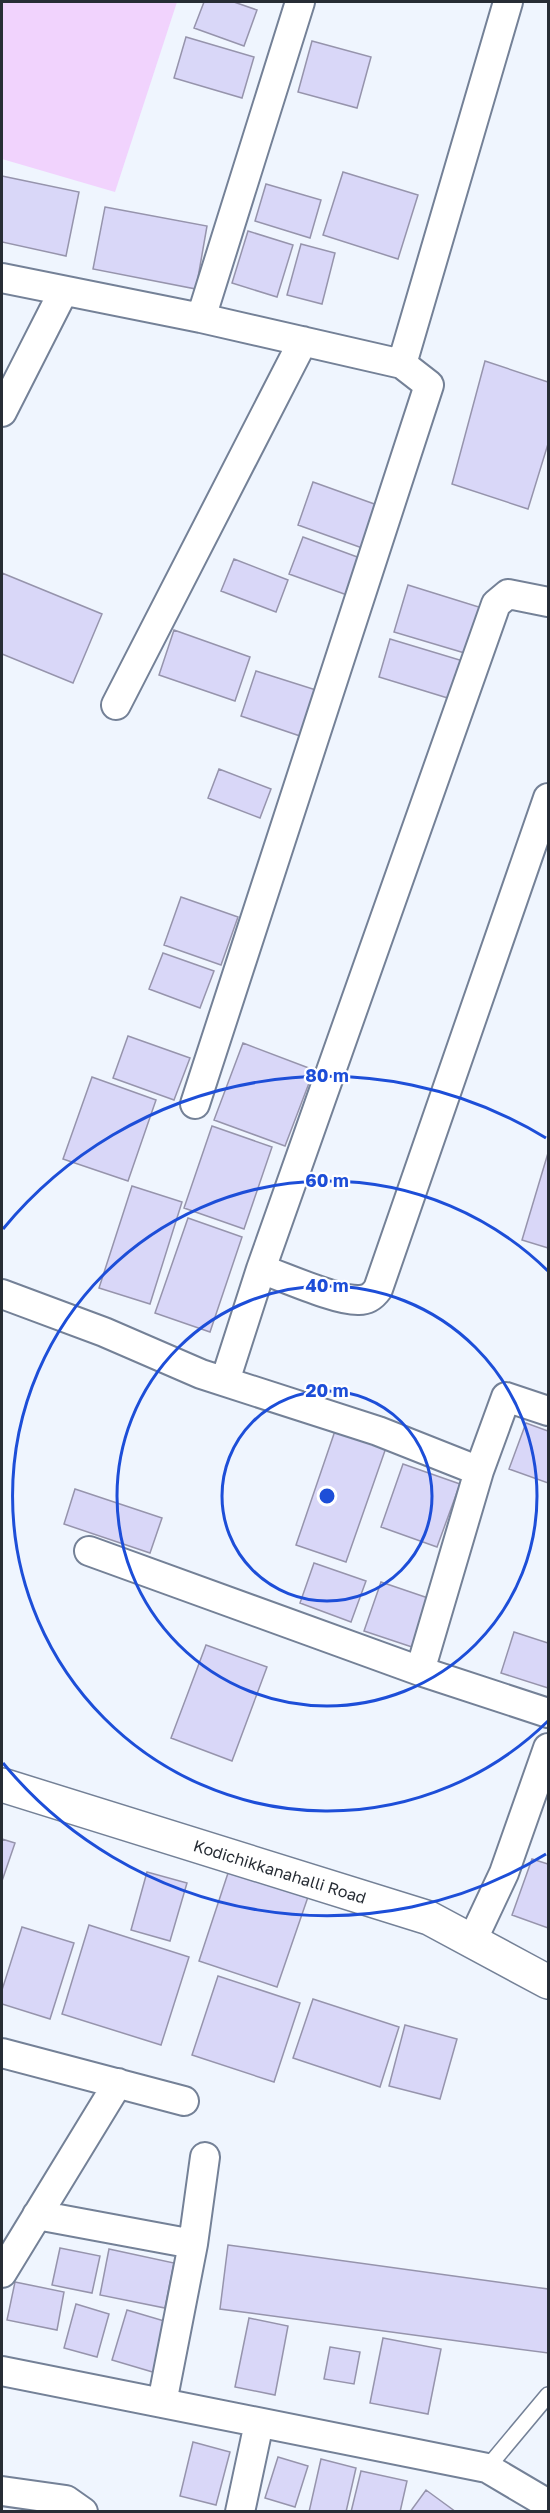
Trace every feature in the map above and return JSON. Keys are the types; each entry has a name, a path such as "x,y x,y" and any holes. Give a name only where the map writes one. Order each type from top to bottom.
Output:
{"street":[{"path":"201,318 300,2"},
{"path":"402,364 508,2"},
{"path":"2,278 201,318 402,364 429,385 195,1104"},
{"path":"2,412 63,292"},
{"path":"116,705 303,341"},
{"path":"225,1381 261,1269 496,604 508,594 549,602"},
{"path":"261,1269 337,1296 358,1300 372,1297 378,1289 549,798"},
{"path":"2,1294 225,1381 378,1431 480,1471"},
{"path":"420,1671 480,1471 506,1397 549,1411"},
{"path":"89,1551 420,1671 549,1713"},
{"path":"472,1941 504,1873 549,1748"},
{"name":"Kodichikkanahalli Road","path":"2,1785 429,1918 549,1982"},
{"path":"2,2053 184,2102"},
{"path":"3,2267 118,2083"},
{"path":"162,2403 193,2244 206,2157"},
{"path":"37,2215 193,2244"},
{"path":"2,2371 487,2468 532,2503"},
{"path":"240,2511 259,2423"},
{"path":"2,2491 66,2500 83,2511"}],"lane":[{"path":"487,2468 549,2395"}],"shaded area":[{"path":"2,2 177,2 115,192 2,159"}],"building":[{"path":"204,2 234,2 257,10 244,46 194,28"},
{"path":"186,37 254,57 242,98 174,78"},
{"path":"312,41 371,57 357,108 298,92"},
{"path":"343,172 418,195 398,259 323,235"},
{"path":"2,176 79,192 66,256 2,242"},
{"path":"266,184 321,200 310,238 255,221"},
{"path":"105,207 207,226 196,289 93,269"},
{"path":"248,231 293,245 277,297 232,283"},
{"path":"301,244 335,253 322,304 287,295"},
{"path":"485,361 548,382 548,444 528,509 452,484"},
{"path":"313,482 380,506 365,549 298,525"},
{"path":"303,537 360,558 347,595 289,574"},
{"path":"234,559 288,580 276,612 221,591"},
{"path":"2,573 102,614 73,683 2,654"},
{"path":"408,585 482,608 468,654 394,632"},
{"path":"174,630 250,657 235,701 159,675"},
{"path":"390,639 463,661 451,699 379,677"},
{"path":"256,671 316,690 300,736 241,716"},
{"path":"219,769 271,789 260,818 208,798"},
{"path":"181,897 238,917 221,965 164,945"},
{"path":"163,953 214,971 200,1008 149,989"},
{"path":"128,1036 190,1058 174,1100 113,1078"},
{"path":"243,1043 314,1070 285,1146 214,1120"},
{"path":"92,1077 156,1100 128,1181 63,1159"},
{"path":"212,1126 272,1147 244,1229 184,1208"},
{"path":"548,1153 548,1248 522,1240"},
{"path":"132,1186 182,1202 150,1304 99,1288"},
{"path":"188,1218 242,1237 210,1332 155,1313"},
{"path":"526,1423 548,1431 548,1483 509,1469"},
{"path":"337,1425 388,1442 346,1562 296,1545"},
{"path":"403,1464 460,1484 437,1547 381,1527"},
{"path":"75,1489 162,1518 150,1553 64,1524"},
{"path":"314,1563 366,1581 351,1622 300,1603"},
{"path":"381,1582 431,1599 415,1648 364,1631"},
{"path":"514,1632 548,1643 548,1688 501,1673"},
{"path":"206,1645 267,1667 232,1761 171,1738"},
{"path":"2,1839 15,1843 2,1881"},
{"path":"532,1859 548,1864 548,1928 512,1915"},
{"path":"230,1867 309,1894 277,1987 199,1961"},
{"path":"147,1872 187,1883 170,1941 131,1930"},
{"path":"89,1925 189,1957 161,2045 62,2014"},
{"path":"22,1927 74,1943 50,2019 2,2004 2,1990"},
{"path":"218,1976 300,2003 274,2082 192,2055"},
{"path":"313,1999 399,2027 380,2087 293,2058"},
{"path":"405,2025 457,2039 440,2099 389,2086"},
{"path":"228,2245 548,2289 548,2353 220,2309"},
{"path":"60,2248 100,2256 92,2293 52,2285"},
{"path":"109,2249 174,2263 165,2308 100,2295"},
{"path":"15,2282 64,2292 57,2330 7,2320"},
{"path":"76,2304 109,2314 97,2357 64,2348"},
{"path":"127,2310 171,2323 156,2373 112,2360"},
{"path":"249,2318 288,2326 275,2395 235,2387"},
{"path":"383,2338 441,2349 428,2414 370,2403"},
{"path":"330,2347 360,2352 354,2384 324,2379"},
{"path":"193,2442 230,2452 216,2505 180,2496"},
{"path":"278,2457 308,2466 295,2507 265,2498"},
{"path":"321,2459 356,2468 346,2512 309,2512"},
{"path":"361,2471 407,2481 400,2512 351,2512"},
{"path":"426,2490 456,2512 410,2512"}]}
